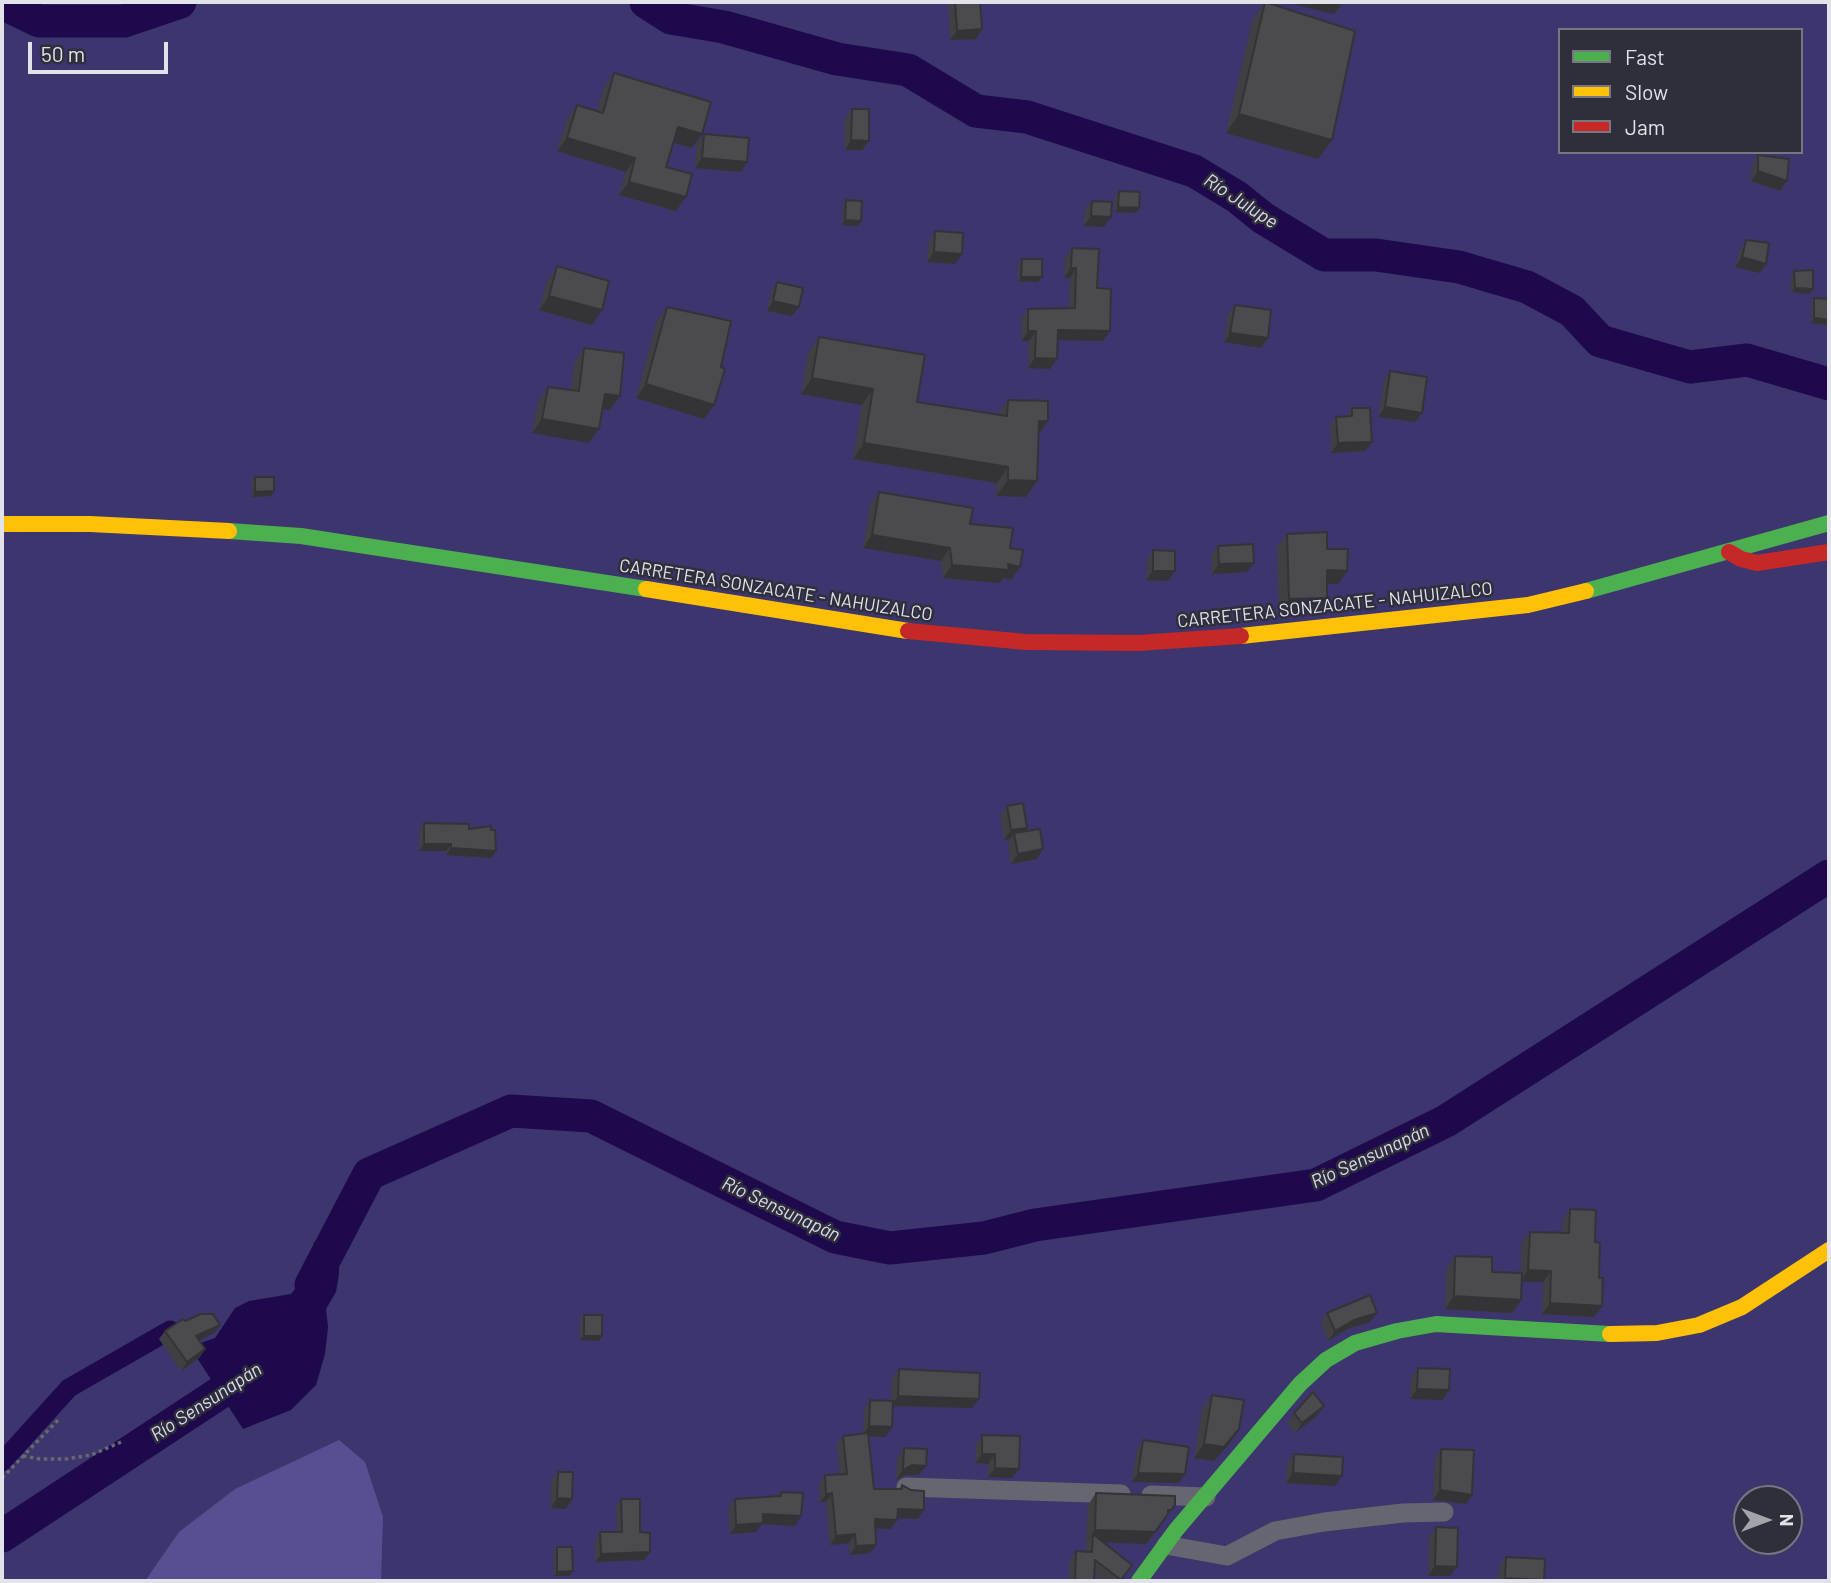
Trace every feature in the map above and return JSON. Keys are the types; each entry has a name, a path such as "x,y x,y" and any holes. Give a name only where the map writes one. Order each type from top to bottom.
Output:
{"street":[{"name":"CARRETERA SONZACATE - NAHUIZALCO","path":"2,524 180,527 301,536 880,628 1026,642 1138,643 1284,633 1515,607 1608,586 1829,523"},
{"path":"1729,552 1757,564 1829,551"},
{"path":"1139,1581 1300,1384 1326,1360 1354,1343 1436,1324 1614,1334 1657,1333 1699,1325 1742,1307 1829,1250"},
{"path":"906,1488 1206,1497"},
{"path":"1166,1545 1227,1556 1275,1531 1390,1514 1444,1512"}],"path":[{"path":"2,1478 59,1419"},
{"path":"23,1455 66,1460 92,1455 121,1443"}],"shaded area":[{"path":"2,2 1829,2 1829,1581 2,1581"},
{"path":"323,1239 336,1250 339,1257 339,1274 336,1292 326,1309 328,1327 325,1354 316,1385 291,1410 243,1429 190,1347 215,1338 235,1308 249,1301 291,1294 312,1262 314,1242"},
{"path":"339,1440 365,1462 383,1517 381,1581 145,1581 179,1532 235,1489"}],"building":[{"path":"955,2 980,2 982,29 957,31"},
{"path":"1265,2 1355,31 1332,140 1239,114"},
{"path":"614,73 711,102 702,134 678,127 666,167 692,174 686,197 629,182 635,158 567,138 577,105 603,113"},
{"path":"852,109 869,109 869,141 851,140"},
{"path":"704,134 749,138 747,162 702,158"},
{"path":"1758,155 1789,159 1787,181 1758,171"},
{"path":"1119,191 1140,192 1139,208 1118,207"},
{"path":"846,200 862,201 861,221 845,220"},
{"path":"1092,201 1112,202 1111,217 1091,216"},
{"path":"935,231 963,233 962,254 934,252"},
{"path":"1746,240 1769,243 1766,264 1742,257"},
{"path":"1072,248 1099,249 1097,288 1111,289 1110,331 1058,330 1057,359 1035,358 1036,331 1028,331 1028,309 1075,308 1076,268 1071,268"},
{"path":"1022,259 1042,259 1042,277 1021,277"},
{"path":"557,266 609,281 602,310 549,296"},
{"path":"1813,270 1813,289 1795,288 1794,271"},
{"path":"777,282 803,288 799,307 773,301"},
{"path":"1814,298 1829,299 1829,320 1814,318"},
{"path":"1235,305 1271,310 1268,338 1230,333"},
{"path":"667,307 731,321 721,367 725,369 714,405 646,384"},
{"path":"819,337 925,355 917,402 1007,416 1008,400 1048,401 1048,421 1039,421 1037,481 1008,480 1008,467 864,443 873,389 812,378"},
{"path":"584,348 624,353 620,396 605,394 599,429 542,419 548,387 579,391"},
{"path":"1390,371 1427,377 1422,413 1385,407"},
{"path":"1352,408 1370,408 1372,442 1338,443 1336,417 1352,416"},
{"path":"255,477 274,477 274,491 255,492"},
{"path":"879,492 973,508 970,524 1013,528 1010,548 1023,550 1020,567 1008,564 1009,570 952,565 950,548 872,535"},
{"path":"1327,532 1327,549 1348,549 1347,571 1327,570 1327,598 1289,599 1287,534"},
{"path":"1253,544 1254,563 1219,564 1218,546"},
{"path":"1153,550 1175,551 1175,571 1153,571"},
{"path":"1023,803 1027,828 1011,830 1007,806"},
{"path":"424,823 469,824 469,829 491,826 491,830 495,830 496,851 451,848 451,844 424,844"},
{"path":"1040,829 1043,849 1018,854 1014,833"},
{"path":"1570,1209 1596,1210 1595,1242 1600,1243 1599,1278 1603,1278 1602,1306 1550,1303 1551,1271 1528,1270 1530,1232 1569,1233"},
{"path":"1455,1256 1492,1257 1492,1272 1522,1273 1521,1300 1454,1296"},
{"path":"1370,1295 1377,1313 1354,1320 1335,1331 1327,1313"},
{"path":"201,1314 213,1314 220,1325 196,1336 205,1349 187,1362 165,1331 183,1319 185,1321"},
{"path":"584,1315 602,1315 602,1336 584,1336"},
{"path":"1418,1368 1450,1369 1449,1390 1417,1389"},
{"path":"899,1369 980,1373 979,1399 898,1396"},
{"path":"1313,1392 1324,1406 1302,1423 1294,1413"},
{"path":"1212,1395 1244,1400 1239,1429 1224,1447 1204,1444"},
{"path":"870,1400 893,1401 892,1427 869,1426"},
{"path":"868,1433 874,1489 902,1489 902,1485 911,1490 924,1491 924,1510 898,1509 897,1520 875,1519 876,1545 856,1546 855,1534 836,1536 832,1493 826,1494 825,1475 847,1474 843,1436"},
{"path":"982,1435 1020,1436 1019,1469 995,1468 995,1454 982,1454"},
{"path":"1143,1440 1189,1447 1185,1474 1138,1473"},
{"path":"904,1448 927,1449 926,1466 912,1465 903,1470"},
{"path":"1441,1449 1474,1450 1472,1495 1440,1490"},
{"path":"1294,1454 1343,1457 1342,1476 1293,1473"},
{"path":"558,1472 573,1472 572,1499 557,1498"},
{"path":"781,1492 803,1493 801,1516 763,1514 763,1523 736,1525 735,1499 781,1496"},
{"path":"1096,1493 1175,1496 1175,1505 1168,1510 1155,1532 1095,1530"},
{"path":"621,1499 640,1499 640,1532 650,1533 650,1552 601,1554 600,1532 622,1532"},
{"path":"1436,1527 1458,1528 1457,1567 1435,1566"},
{"path":"1093,1534 1132,1565 1121,1580 1095,1560 1094,1581 1075,1581 1076,1551 1092,1552"},
{"path":"557,1547 572,1547 573,1571 557,1572"},
{"path":"1506,1557 1545,1559 1544,1580 1505,1578"}],"waterway":[{"name":"Río Julupe","path":"2,3 39,21 124,21 180,2"},
{"name":"Río Julupe","path":"646,2 671,18 724,27 837,59 908,70 976,111 1027,117 1194,171 1324,255 1376,255 1459,267 1527,287 1572,311 1600,341 1690,367 1747,360 1829,384"},
{"name":"Río Sensunapán","path":"311,1285 369,1174 511,1111 591,1116 835,1237 890,1248 984,1238 1035,1225 1316,1185 1446,1121 1829,876"},
{"path":"2,1462 69,1388 170,1330"},
{"name":"Río Sensunapán","path":"2,1536 259,1367"}],"traffic: fast":[{"path":"1586,591 1829,523"},
{"path":"229,531 301,536 646,589"},
{"path":"1139,1581 1176,1530 1300,1384 1326,1360 1355,1343 1436,1324 1610,1334"}],"traffic: slow":[{"path":"2,524 90,524 229,531"},
{"path":"646,589 908,631"},
{"path":"1241,636 1528,605 1586,591"},
{"path":"1610,1334 1657,1333 1699,1325 1742,1307 1829,1250"}],"traffic: jam":[{"path":"1729,552 1741,559 1757,563 1829,552"},
{"path":"908,631 1026,642 1138,643 1241,636"}]}
